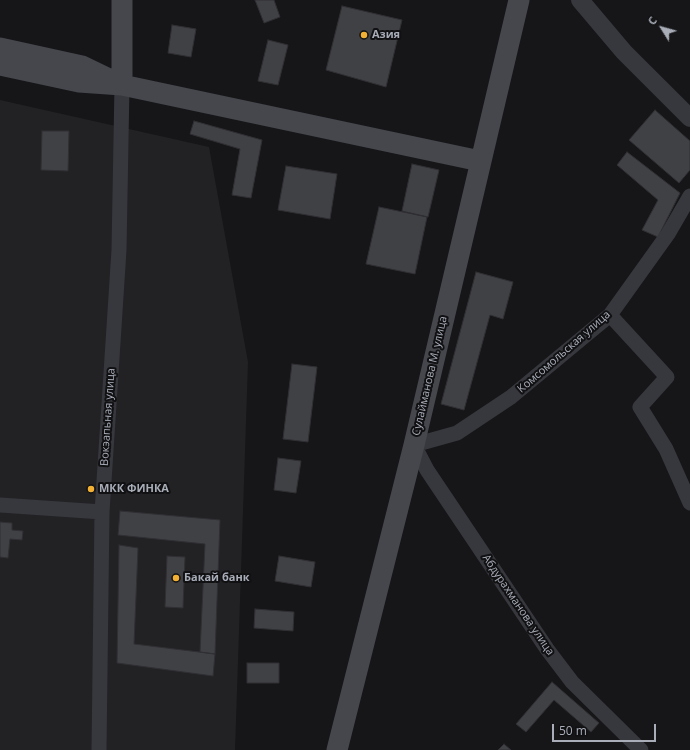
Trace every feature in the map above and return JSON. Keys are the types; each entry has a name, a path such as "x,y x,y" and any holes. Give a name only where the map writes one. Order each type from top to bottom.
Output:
{"main road":[{"path":"122,0 122,85"},
{"name":"Сулайманова М. улица","path":"337,750 414,444 518,0"},
{"path":"0,48 82,66 122,85"},
{"path":"0,65 79,82 122,85 480,161"}],"street":[{"path":"580,0 624,52 690,118"},
{"name":"Вокэапьная улица","path":"98,750 102,512 119,250 122,85"},
{"name":"Комсомольская улица","path":"414,444 457,433 511,397 610,315 668,234 690,196"},
{"path":"610,315 667,377 640,407 666,449 690,503"},
{"name":"Абдурахманова улица","path":"414,444 427,470 559,665 572,682 641,750"},
{"path":"0,505 102,512"}],"shaded area":[{"path":"0,100 209,147 248,362 235,750 0,750"}],"building":[{"path":"255,0 274,0 280,17 264,23"},
{"path":"342,6 402,20 386,87 326,70"},
{"path":"172,25 196,29 191,57 168,53"},
{"path":"268,40 288,45 278,85 258,81"},
{"path":"655,110 690,141 690,170 679,183 629,140"},
{"path":"194,121 262,140 251,198 232,195 240,149 190,134"},
{"path":"42,131 69,131 68,171 41,170"},
{"path":"627,152 680,193 658,237 642,230 658,200 617,165"},
{"path":"412,164 439,170 428,217 402,211"},
{"path":"286,166 337,174 330,219 278,210"},
{"path":"379,207 427,217 415,274 366,264"},
{"path":"476,272 513,282 503,319 490,315 464,410 441,404"},
{"path":"292,364 317,367 308,442 283,439"},
{"path":"278,458 301,461 296,493 274,490"},
{"path":"120,511 220,520 215,654 200,652 205,544 118,535"},
{"path":"0,522 12,523 12,530 23,531 22,540 10,539 8,558 0,557"},
{"path":"119,545 138,548 134,644 215,654 213,676 117,663"},
{"path":"167,556 185,557 183,608 165,607"},
{"path":"279,556 315,562 311,587 275,581"},
{"path":"255,609 294,612 293,631 254,628"},
{"path":"247,663 279,663 279,683 247,683"},
{"path":"552,682 599,723 591,732 554,700 526,732 516,724"},
{"path":"504,744 511,750 498,750"}],"place":[{"name":"Азия","path":"364,35"},
{"name":"МКК ФИНКА","path":"91,489"},
{"name":"Бакай банк","path":"176,578"}]}
